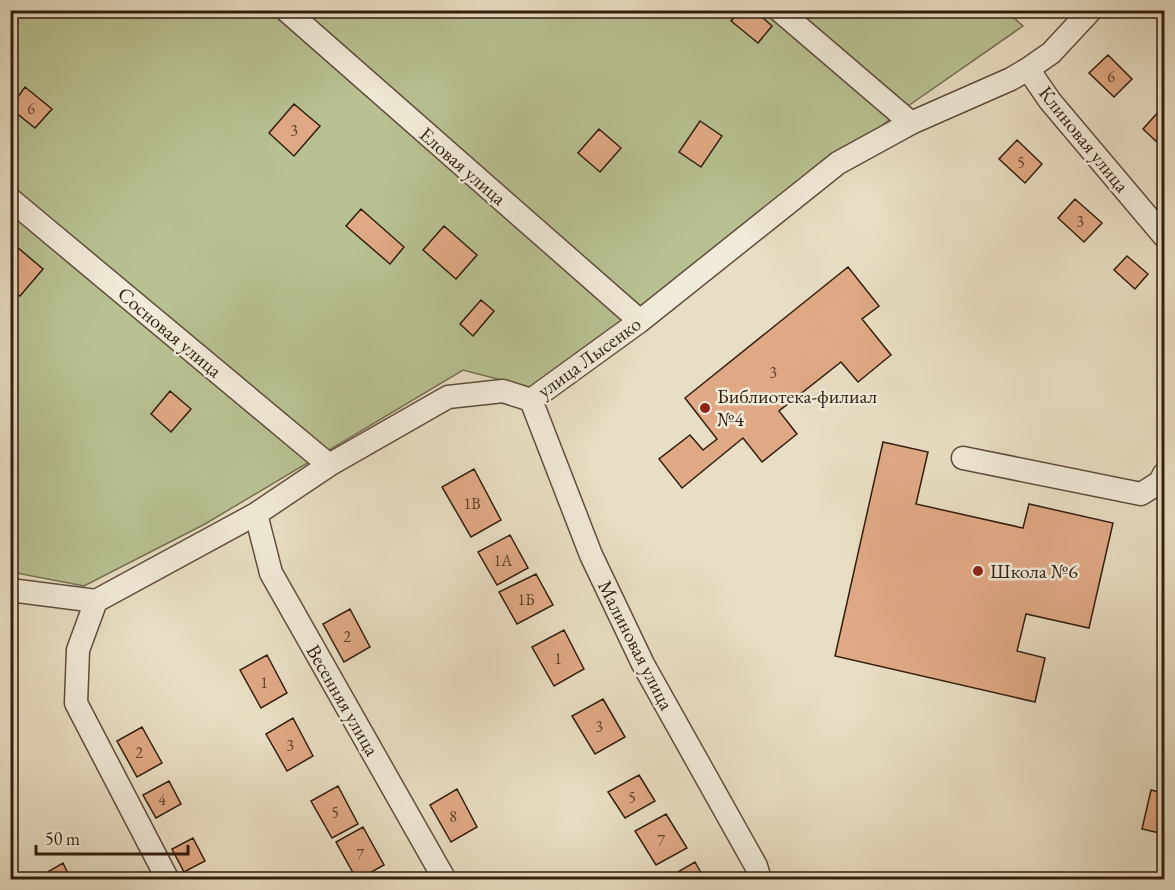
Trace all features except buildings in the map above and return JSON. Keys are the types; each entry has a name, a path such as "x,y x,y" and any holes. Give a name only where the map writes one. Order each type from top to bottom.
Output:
{"street":[{"name":"Еловая улица","path":"286,10 640,321"},
{"path":"779,10 911,123"},
{"name":"улица Лысенко","path":"96,601 256,514 329,465 448,397 503,391 531,400 640,321 838,163 911,123 1011,79 1028,69 1051,53 1090,10"},
{"name":"Клиновая улица","path":"1028,69 1050,101 1164,236"},
{"name":"Сосновая улица","path":"10,199 329,465"},
{"name":"Малиновая улица","path":"531,400 591,555 643,664 756,866 760,879"},
{"path":"963,458 1141,494 1160,482 1164,474"},
{"name":"Весенняя улица","path":"256,514 271,573 445,879"},
{"path":"10,590 96,601 78,650 76,704 168,879"}],"green space":[{"path":"1005,10 1023,26 898,113 543,391 463,370 205,524 84,586 11,572 10,11"}],"place":[{"name":"Библиотека-филиал №4","path":"705,408"},
{"name":"Школа №6","path":"978,571"}]}
